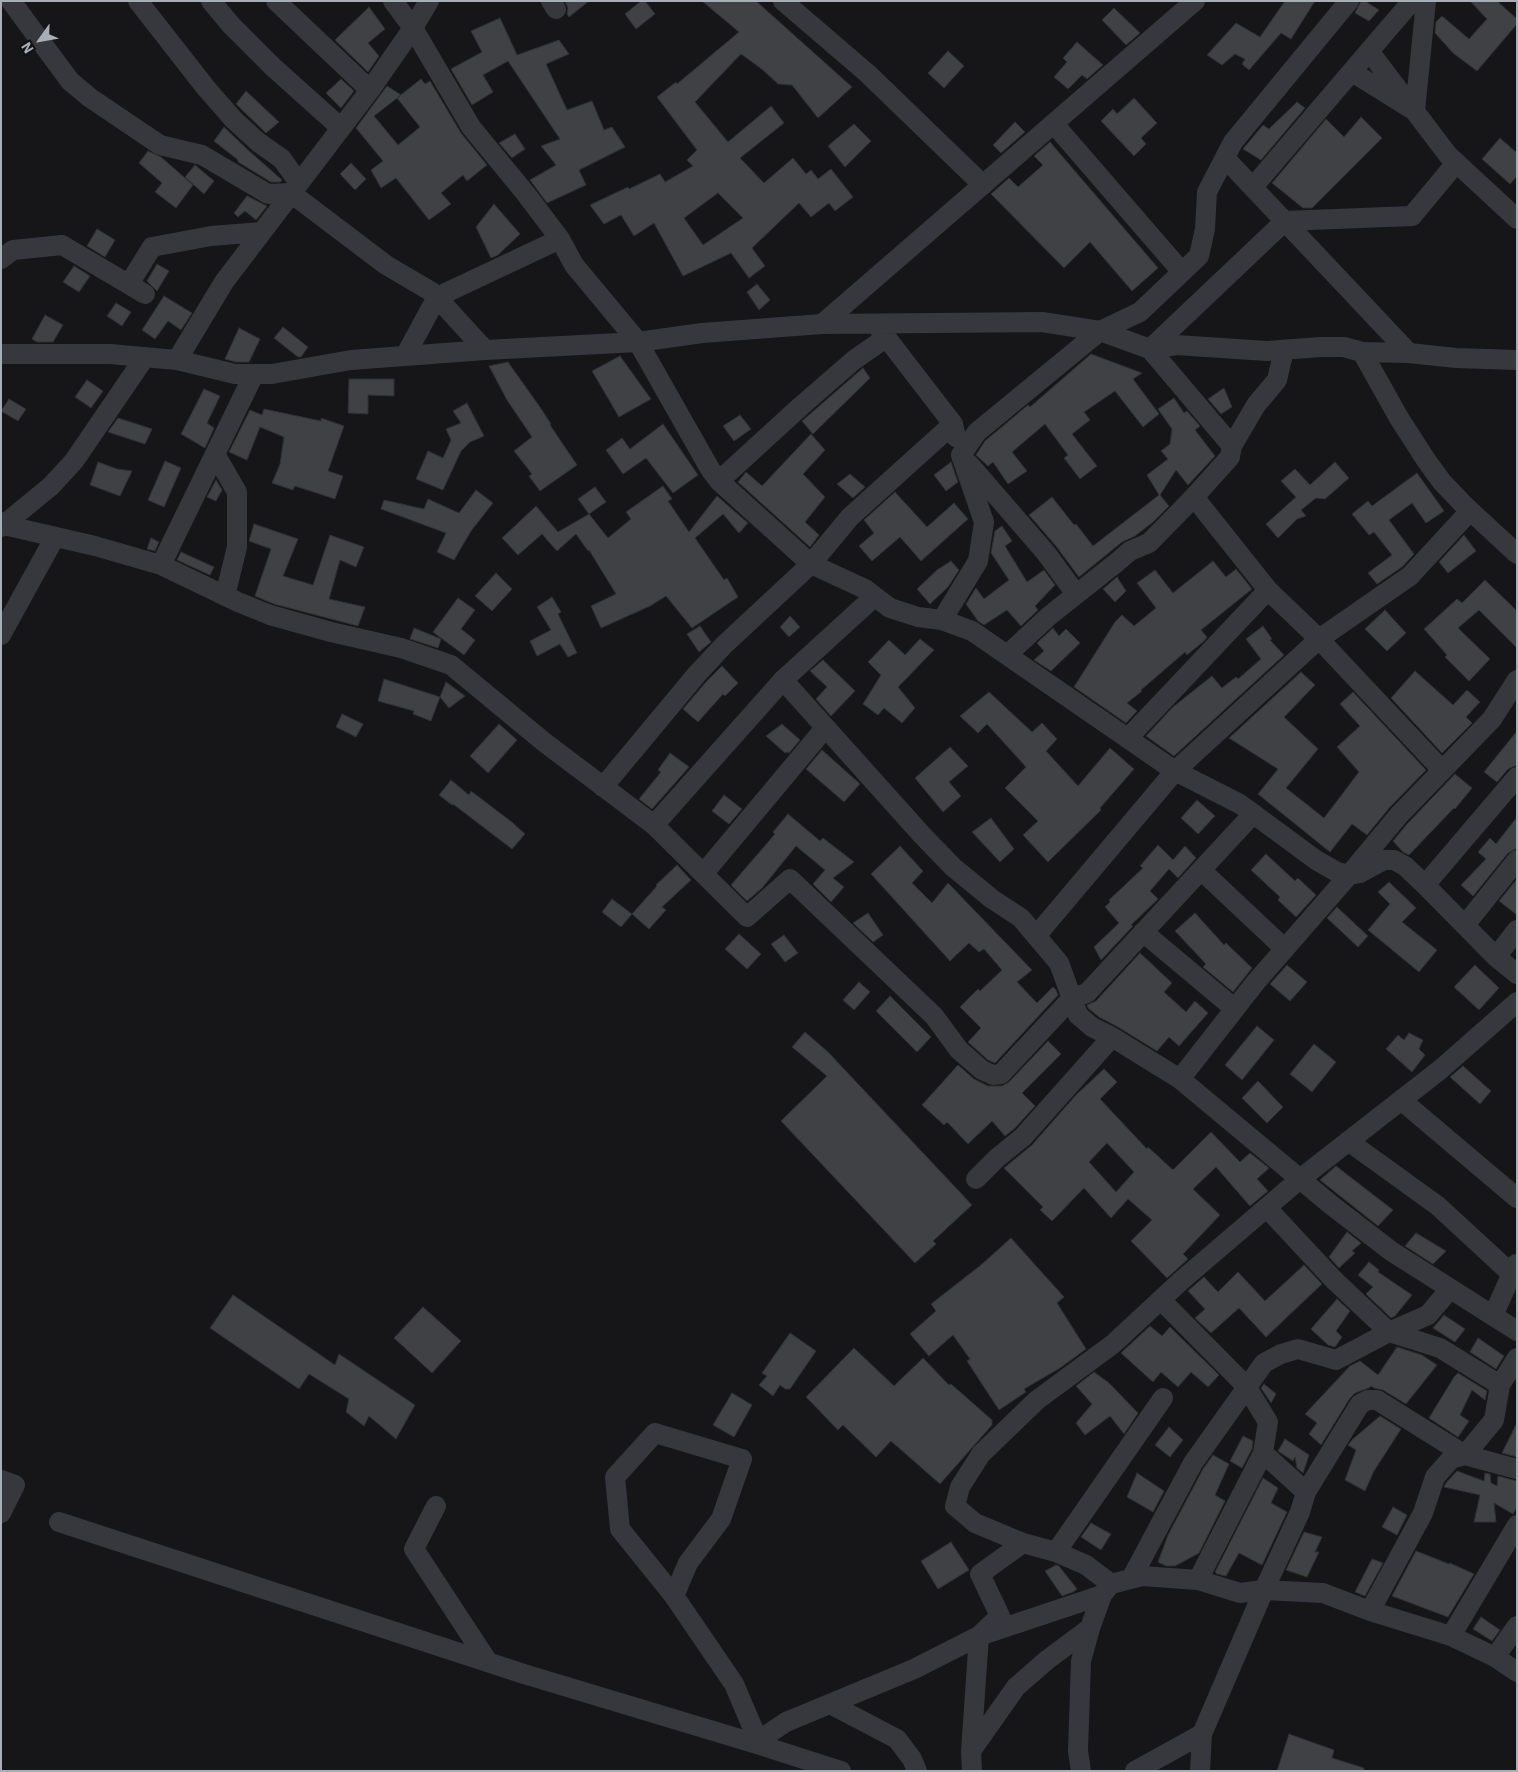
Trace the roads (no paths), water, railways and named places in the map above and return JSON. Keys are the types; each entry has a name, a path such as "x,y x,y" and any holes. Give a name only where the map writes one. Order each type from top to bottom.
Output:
{"street":[{"path":"11,1 70,81 89,97 160,144 202,155 268,194 295,188"},
{"path":"138,1 206,88 234,120 258,142 282,159 295,188 386,266 432,292 484,350"},
{"path":"211,1 231,25 272,67 341,128"},
{"path":"276,1 370,90"},
{"path":"393,1 413,28 471,127 526,194 560,240 574,265 638,342 693,443 710,469 719,481 811,564 865,589 890,608 918,618 942,620 972,631 1175,772 1240,804 1316,860 1337,872 1350,875 1360,873 1384,860 1394,860 1405,866 1496,956 1517,974"},
{"path":"177,360 224,282 370,90 413,28 429,1"},
{"path":"783,1 866,73 982,186"},
{"path":"822,324 1195,1"},
{"path":"1253,187 1412,1"},
{"path":"1415,111 1426,1"},
{"path":"961,455 977,432 1100,331 1140,312 1199,256 1205,229 1207,192 1234,142 1348,2"},
{"path":"1369,51 1448,155 1517,219"},
{"path":"1352,72 1415,111"},
{"path":"1054,124 1182,272"},
{"path":"1225,158 1409,354"},
{"path":"1150,349 1284,221 1412,216 1456,163"},
{"path":"1,259 13,250 62,245 137,289 152,247 211,236 262,232"},
{"path":"405,356 437,297 560,240"},
{"path":"1,354 110,354 177,360 235,374 272,374 351,360 484,350 638,342 702,333 822,324 881,330 1042,322 1100,331 1150,349 1176,345 1267,351 1344,347 1362,352 1517,360"},
{"path":"881,330 953,424 961,455 984,522 978,561 942,620"},
{"path":"719,481 800,406 854,360 881,330"},
{"path":"1150,349 1232,446"},
{"path":"1007,655 1049,616 1130,551 1149,543 1194,497 1230,457 1232,446 1256,405 1277,380 1284,350"},
{"path":"1362,352 1399,418 1442,482 1470,511 1517,554"},
{"path":"2,525 51,486 74,461 145,357"},
{"path":"161,565 254,374"},
{"path":"603,787 697,674 738,631 811,564 850,517 953,424"},
{"path":"215,454 237,492 237,547 225,596"},
{"path":"961,455 1046,553 1076,594"},
{"path":"1194,497 1268,590 1319,639 1442,770"},
{"path":"1036,936 1175,772 1319,639 1410,576 1470,511"},
{"path":"2,525 95,546 161,565 270,615 400,648 451,665 544,742 654,825 747,917 790,879 934,1016 959,1050 982,1070 993,1075 1001,1074 1072,998 1087,993 1253,814"},
{"path":"2,633 55,537"},
{"path":"1128,738 1268,590"},
{"path":"654,825 783,680 874,597"},
{"path":"783,680 922,835 992,899 1021,918 1059,963 1078,1015 1092,1027 1112,1037 1180,1079 1300,1179 1391,1251 1517,1331"},
{"path":"1180,1079 1235,1009 1399,815 1492,720 1517,680"},
{"path":"704,873 825,728"},
{"path":"1425,885 1517,777"},
{"path":"1464,925 1517,860"},
{"path":"1201,870 1285,949"},
{"path":"1496,956 1517,930"},
{"path":"1143,932 1235,1009"},
{"path":"1106,1590 1086,1565 1056,1552 1023,1543 975,1523 955,1506 960,1487 981,1454 1037,1400 1113,1344 1182,1280 1300,1179 1441,1069 1517,1002"},
{"path":"976,1179 997,1158 1023,1137 1112,1037"},
{"path":"1401,1100 1517,1198"},
{"path":"1348,1142 1438,1206 1515,1272 1493,1316"},
{"path":"1267,1208 1334,1280 1389,1332 1440,1348 1500,1385"},
{"path":"1131,1579 1193,1463 1264,1363 1280,1354 1298,1350 1336,1360 1389,1332 1428,1315 1450,1290"},
{"path":"1161,1300 1246,1386 1268,1422 1263,1453 1198,1580"},
{"path":"1370,1611 1423,1512 1435,1477 1451,1459 1465,1455 1494,1420 1500,1385 1517,1358"},
{"path":"1056,1552 1163,1398"},
{"path":"1200,1771 1202,1734 1300,1512 1306,1492 1360,1404 1368,1400 1377,1400 1465,1455 1517,1469"},
{"path":"674,1596 688,1562 721,1519 742,1459 655,1433 615,1477 620,1530 674,1596 734,1684 760,1745"},
{"path":"1263,1453 1306,1492"},
{"path":"1,1480 15,1485 1,1513"},
{"path":"436,1506 414,1549 488,1662"},
{"path":"59,1522 524,1674 841,1771"},
{"path":"1451,1636 1517,1525"},
{"path":"972,1761 979,1636 1000,1616 980,1574 1023,1543"},
{"path":"760,1745 778,1726 914,1669 979,1636 1142,1576 1198,1580 1240,1593 1264,1590 1323,1593 1370,1611 1451,1636 1495,1657 1517,1672"},
{"path":"1081,1771 1078,1751 1081,1661 1090,1628 1106,1590"},
{"path":"1495,1657 1517,1626"},
{"path":"972,1761 1016,1686 1090,1628"},
{"path":"830,1704 897,1738 912,1759 917,1771"},
{"path":"1135,1771 1202,1734"}]}
